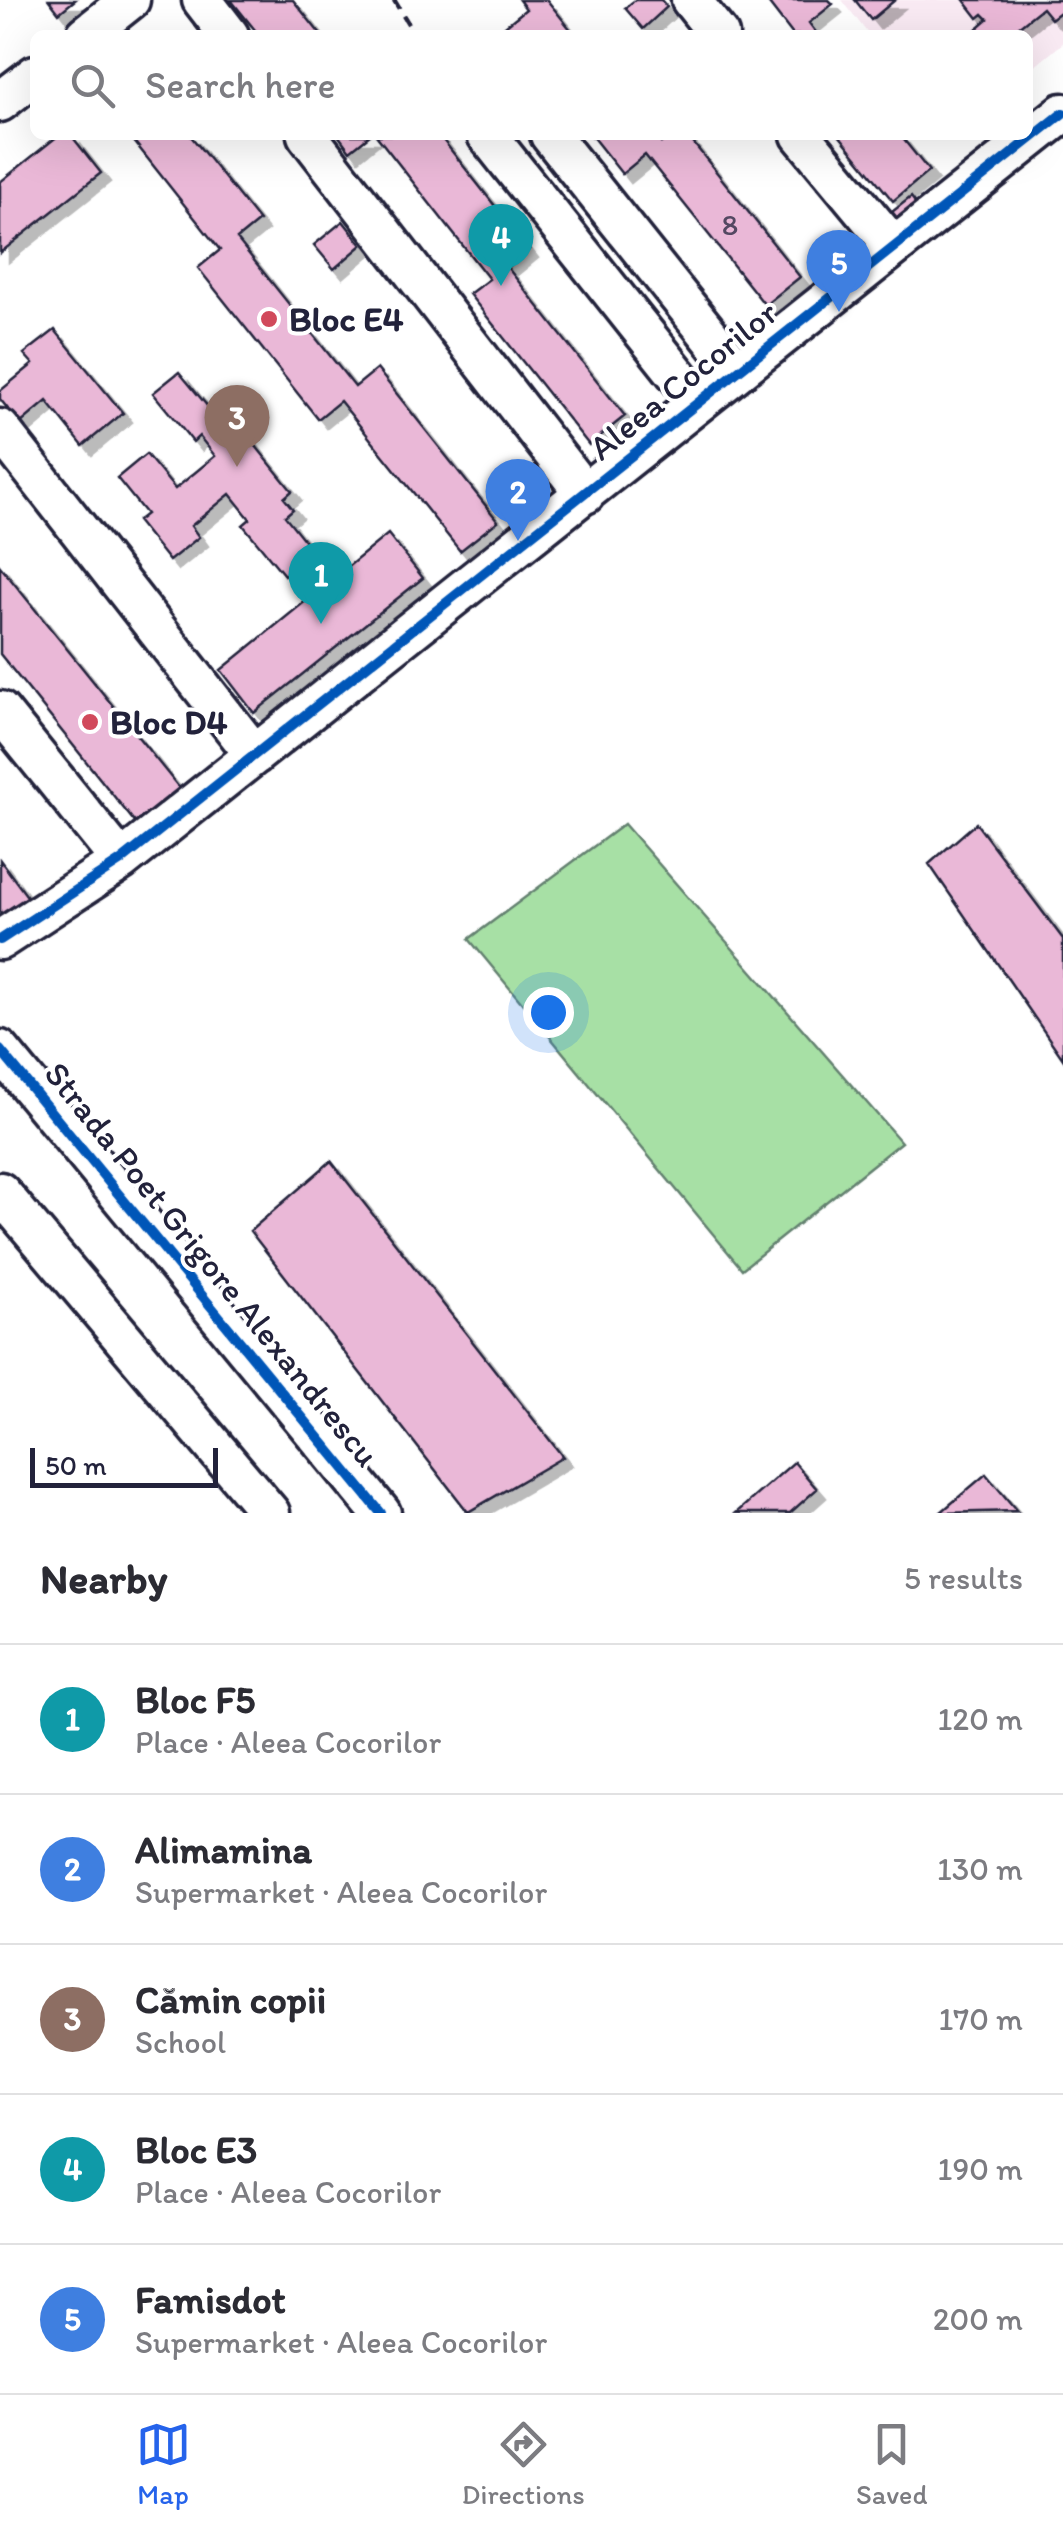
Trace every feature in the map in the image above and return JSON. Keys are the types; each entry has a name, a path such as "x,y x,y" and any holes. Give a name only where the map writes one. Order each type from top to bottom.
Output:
{"street":[{"path":"92,30 130,0"},
{"path":"202,0 225,30"},
{"path":"690,0 715,30"},
{"path":"0,102 30,78"},
{"name":"Aleea Cocorilor","path":"1033,136 1063,113"},
{"path":"311,140 585,494"},
{"path":"492,140 698,402"},
{"path":"554,140 738,370"},
{"path":"805,140 892,246"},
{"name":"Aleea Cocorilor","path":"0,940 121,860 1028,140"},
{"path":"0,429 255,755"},
{"path":"0,711 121,860"},
{"name":"Strada Poet Grigore Alexandrescu","path":"0,1050 381,1513"},
{"path":"0,1192 270,1513"}],"path":[{"path":"394,0 412,30"}],"shaded area":[{"path":"842,0 1063,0 1063,43 1033,68 1033,30 865,30"}],"green space":[{"path":"624,824 901,1142 742,1269 469,939"}],"building":[{"path":"49,0 75,0 59,13"},
{"path":"231,0 293,0 317,30 255,30"},
{"path":"519,0 547,0 571,30 508,30 505,26 526,9"},
{"path":"635,0 661,0 667,7 643,29 625,8"},
{"path":"766,0 829,0 833,4 809,23 814,30 789,30"},
{"path":"855,0 895,0 871,20"},
{"path":"964,0 1063,0 1063,10 1051,19 1042,8 1014,30 975,30 988,19 983,14 978,18"},
{"path":"53,140 75,140 101,173 0,253 0,182"},
{"name":"Bloc E4","path":"133,140 194,140 259,221 237,239 355,387 377,369 498,521 460,551 340,401 318,419 198,268 220,250"},
{"path":"342,140 364,140 350,151"},
{"path":"380,140 443,140 529,249 507,267 625,416 589,445 469,294 489,279"},
{"path":"595,140 691,140 800,277 765,305 645,155 622,174"},
{"path":"843,140 904,140 929,171 893,201"},
{"path":"911,197 924,214 897,236 883,219"},
{"path":"343,221 362,245 334,269 314,245"},
{"path":"55,330 123,413 83,446 47,401 20,424 0,399 0,391 33,364 24,354"},
{"path":"179,372 209,408 219,400 292,491 284,498 293,509 285,516 313,551 284,575 243,525 250,519 230,494 191,526 199,537 169,561 137,521 146,514 117,478 146,454 175,489 215,456 199,436 193,442 153,393"},
{"path":"388,534 423,578 254,713 221,670"},
{"name":"Bloc D4","path":"0,566 181,790 137,825 0,654"},
{"path":"976,823 1063,939 1063,1059 929,864"},
{"path":"0,860 29,899 0,921"},
{"path":"331,1161 563,1457 468,1512 250,1231"},
{"path":"794,1462 817,1489 790,1513 736,1513"},
{"path":"986,1474 1017,1511 940,1513"}],"cycle path":[{"path":"1033,137 1063,113"},
{"path":"0,940 121,861 1029,140"},
{"path":"0,1050 381,1513"}],"place":[{"name":"Bloc E3","path":"501,286"},
{"name":"Famisdot","path":"839,312"},
{"name":"Bloc E4","path":"269,319"},
{"name":"Cămin copii","path":"237,467"},
{"name":"Alimamina","path":"518,541"},
{"name":"Bloc F5","path":"321,624"},
{"name":"Bloc D4","path":"90,722"}]}
